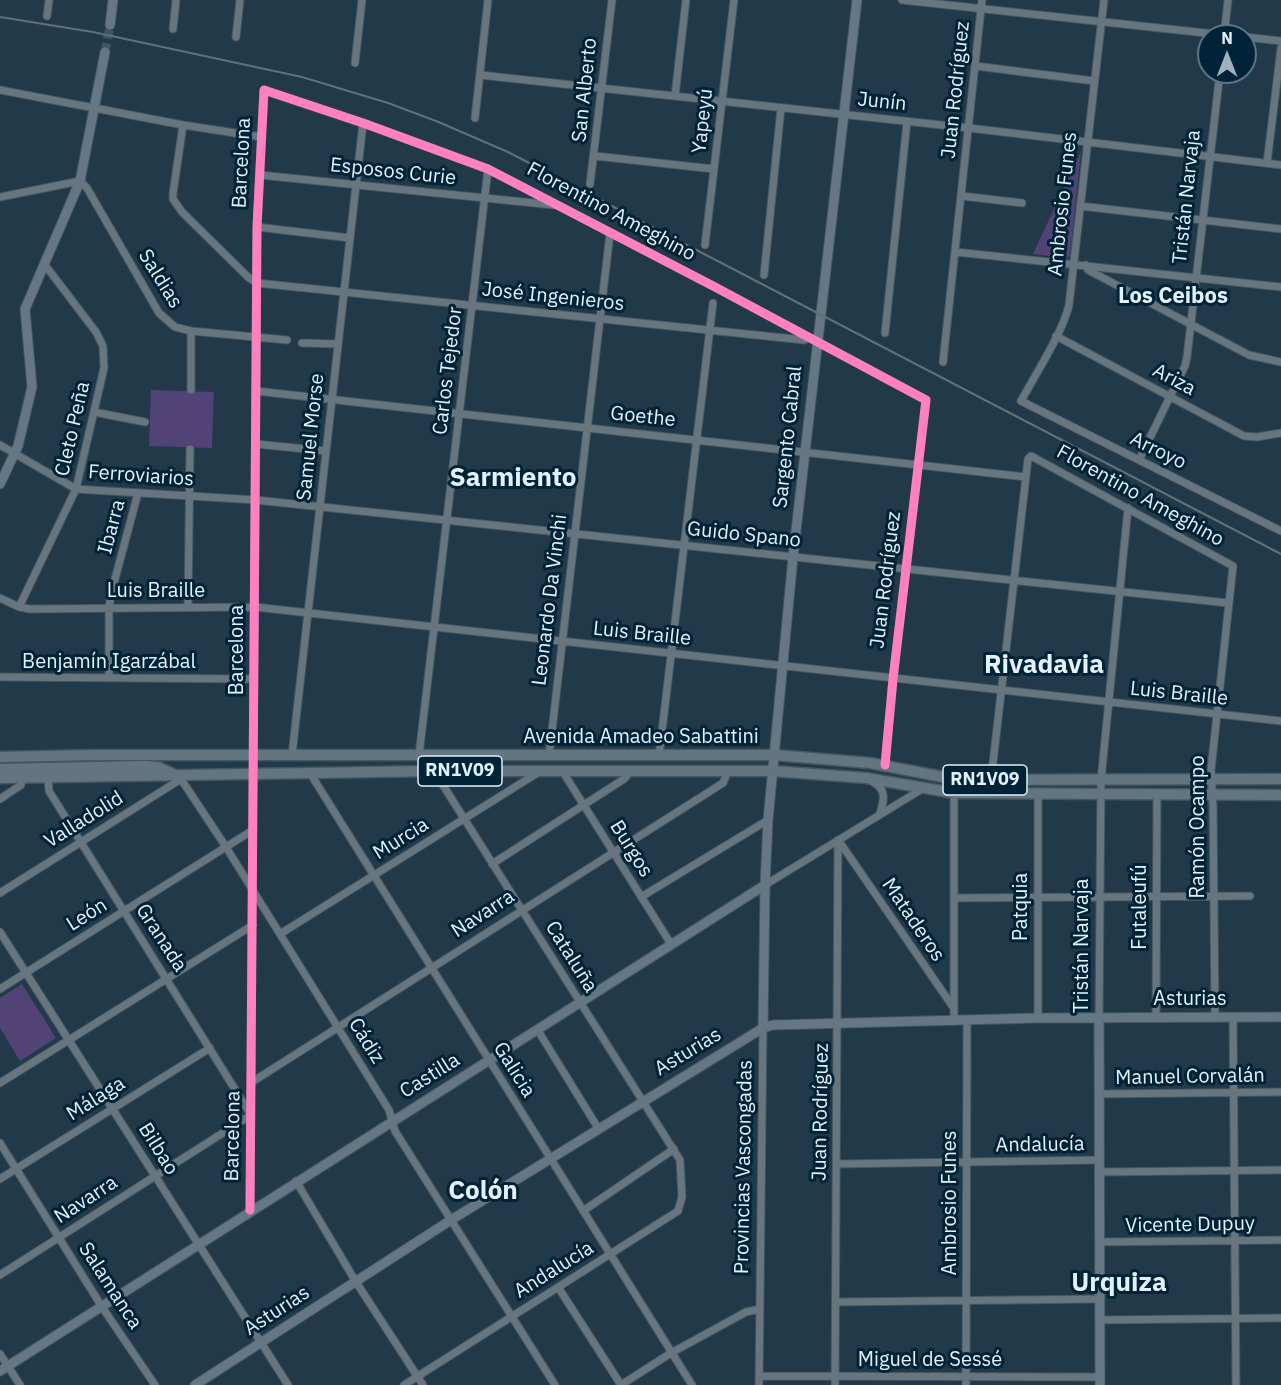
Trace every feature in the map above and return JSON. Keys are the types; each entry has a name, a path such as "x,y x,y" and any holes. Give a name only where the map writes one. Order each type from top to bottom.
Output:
{"main road":[{"name":"Avenida Amadeo Sabattini","path":"0,757 254,754 775,755 885,765 946,779 1281,780"},
{"path":"0,769 145,765 158,767 179,776"},
{"name":"Avenida Amadeo Sabattini","path":"0,778 434,771 772,771 866,778 954,793 1101,796 1281,795"}],"street":[{"path":"47,16 49,0"},
{"path":"110,25 113,0"},
{"path":"173,28 176,0"},
{"path":"236,37 240,0"},
{"path":"355,63 362,0"},
{"path":"475,118 488,0"},
{"name":"San Alberto","path":"590,184 612,0"},
{"path":"675,96 686,0"},
{"name":"Yapeyú","path":"705,245 734,0"},
{"name":"Sargento Cabral","path":"772,771 813,340 844,115 857,0"},
{"path":"902,0 1197,33"},
{"name":"Juan Rodríguez","path":"944,362 982,0"},
{"name":"Ambrosio Funes","path":"1021,401 1067,313 1104,0"},
{"path":"1225,24 1228,0"},
{"path":"1257,38 1281,40"},
{"path":"1267,163 1281,48"},
{"path":"0,484 15,455 33,380 25,309 80,181 105,52"},
{"path":"976,66 1094,81"},
{"name":"Junín","path":"480,75 969,128 1281,165"},
{"name":"Tristán Narvaja","path":"1139,460 1185,366 1219,84"},
{"path":"0,90 94,109 261,137"},
{"name":"Florentino Ameghino","path":"264,90 363,123 488,169 926,400"},
{"name":"Barcelona","path":"250,1210 257,227 264,90"},
{"path":"764,275 781,108"},
{"path":"885,333 907,122"},
{"name":"Samuel Morse","path":"292,755 363,123"},
{"path":"183,125 173,199 182,212 249,278 257,283"},
{"path":"595,156 714,169"},
{"name":"Carlos Tejedor","path":"419,755 488,169"},
{"name":"Esposos Curie","path":"260,175 558,206"},
{"path":"0,196 80,181"},
{"name":"Saldias","path":"80,181 87,188 159,313 175,327 191,331 287,340"},
{"path":"962,196 1022,203"},
{"path":"1080,206 1281,229"},
{"path":"257,227 350,238"},
{"name":"Leonardo Da Vinchi","path":"549,756 610,233"},
{"path":"956,252 1281,287"},
{"name":"Cleto Peña","path":"19,607 76,489 104,368 103,346 96,332 45,265"},
{"path":"1086,265 1088,270 1250,355 1281,362"},
{"name":"José Ingenieros","path":"257,283 813,340"},
{"path":"659,756 713,303"},
{"path":"191,331 191,390"},
{"name":"Ariza","path":"1056,336 1244,436 1257,437 1281,433"},
{"path":"302,343 339,344"},
{"name":"Goethe","path":"256,391 1026,477"},
{"name":"Juan Rodríguez","path":"885,765 892,678 926,400"},
{"name":"Arroyo","path":"1021,401 1281,531"},
{"path":"94,412 145,422"},
{"path":"256,444 326,451"},
{"name":"Ferroviarios","path":"0,445 76,489 256,500"},
{"path":"188,607 190,449"},
{"name":"Florentino Ameghino","path":"1026,477 1028,459 1031,456 1233,566"},
{"path":"991,780 1026,477"},
{"name":"Ibarra","path":"109,678 111,594 138,493"},
{"name":"Guido Spano","path":"256,500 1228,603"},
{"name":"Tristán Narvaja","path":"1100,1381 1101,780 1128,508"},
{"name":"Ramón Ocampo","path":"1215,1017 1215,896 1211,779 1233,566"},
{"name":"Luis Braille","path":"0,598 19,607 255,607 1281,721"},
{"name":"Benjamín Igarzábal","path":"0,677 254,679"},
{"name":"Cataluña","path":"434,771 680,1160"},
{"name":"Navarra","path":"252,1082 723,783 728,771"},
{"name":"Provincias Vascongadas","path":"759,1385 765,885 772,771"},
{"name":"Murcia","path":"280,934 539,772"},
{"name":"Burgos","path":"563,772 671,945"},
{"path":"492,864 624,779 630,772"},
{"name":"Galicia","path":"310,773 692,1385"},
{"name":"Valladolid","path":"0,893 179,776"},
{"name":"Cádiz","path":"179,776 338,1027 389,1110 395,1131 555,1385"},
{"path":"0,799 21,785 22,778"},
{"name":"Granada","path":"48,778 49,791 251,1115"},
{"path":"866,778 878,785 884,793 880,813"},
{"name":"Castilla","path":"4,1368 392,1120 880,813 922,789"},
{"path":"954,793 954,1021"},
{"name":"Patquia","path":"1038,795 1038,1018"},
{"name":"Futaleufú","path":"1156,1018 1157,796"},
{"path":"641,897 756,825 768,820"},
{"name":"León","path":"0,989 253,830"},
{"name":"Juan Rodríguez","path":"835,1385 838,840"},
{"name":"Mataderos","path":"838,840 953,1007"},
{"path":"954,898 1250,896"},
{"path":"0,1083 253,925"},
{"name":"Bilbao","path":"0,932 288,1385"},
{"path":"1233,1017 1236,1385"},
{"name":"Asturias","path":"195,1385 451,1220 764,1028 773,1025 1038,1018 1281,1017"},
{"name":"Ambrosio Funes","path":"966,1385 967,1020"},
{"path":"537,1029 598,1128"},
{"name":"Málaga","path":"0,1179 210,1048"},
{"name":"Manuel Corvalán","path":"1100,1094 1281,1092"},
{"name":"Navarra","path":"0,1275 251,1115"},
{"name":"Salamanca","path":"0,1143 102,1307 155,1385"},
{"path":"583,1211 674,1149"},
{"name":"Andalucía","path":"404,1385 678,1211 682,1197 680,1160"},
{"name":"Andalucía","path":"837,1164 1100,1161"},
{"name":"Andalucía","path":"1099,1172 1281,1170"},
{"path":"296,1181 356,1282 423,1385"},
{"name":"Vicente Dupuy","path":"1100,1242 1281,1240"},
{"path":"558,1287 621,1385 671,1353 746,1312 760,1309"},
{"path":"836,1302 1100,1299"},
{"path":"1100,1320 1281,1318"},
{"path":"0,1354 4,1368 20,1385"},
{"name":"Miguel de Sessé","path":"760,1376 966,1376 1100,1381"}],"shaded area":[{"path":"1081,151 1070,256 1067,258 1033,254"},
{"path":"151,390 214,392 212,448 149,446"},
{"path":"22,984 56,1038 20,1061 0,1028 0,998"}],"tunnel":[{"path":"105,52 110,25"}],"railway":[{"path":"0,17 93,32 302,77 388,103 436,121 508,152 1281,554"}],"cycle path":[{"path":"250,1210 257,227 264,90 363,123 488,169 926,400 885,765"}],"district":[{"name":"Los Ceibos","path":"1173,297"},
{"name":"Sarmiento","path":"513,478"},
{"name":"Rivadavia","path":"1044,665"},
{"name":"Colón","path":"483,1191"},
{"name":"Urquiza","path":"1119,1283"}]}
